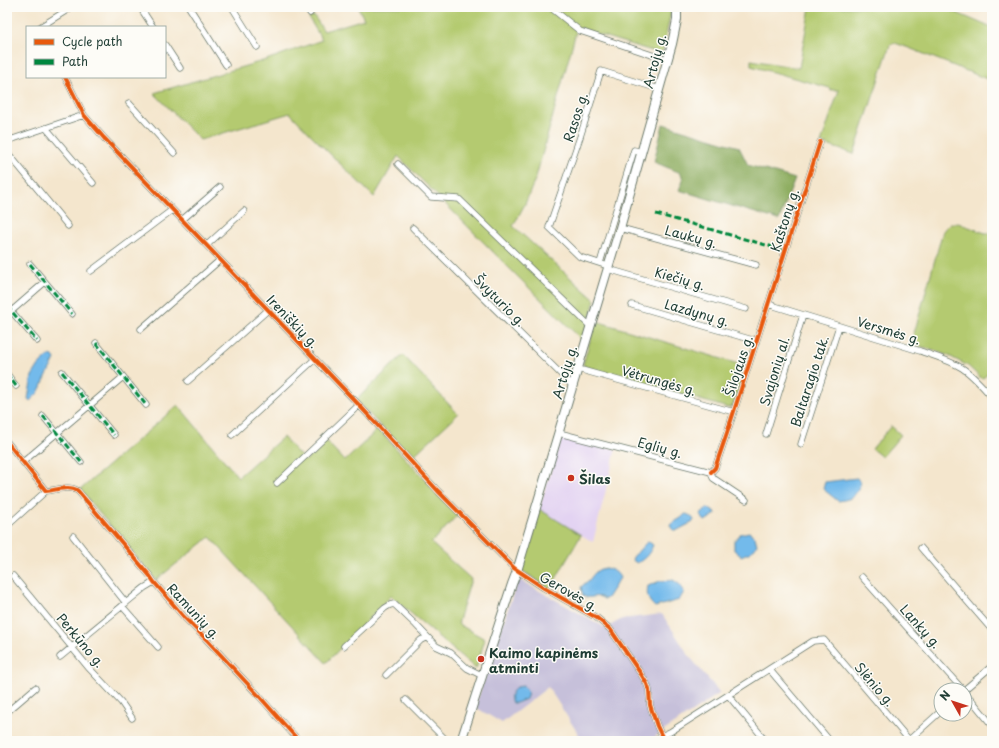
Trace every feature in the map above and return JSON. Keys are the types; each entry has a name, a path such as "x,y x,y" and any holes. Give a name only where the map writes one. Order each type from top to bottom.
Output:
{"main road":[{"name":"Artojų g.","path":"461,741 517,571 591,327 605,266 620,228 672,44 677,7"}],"street":[{"path":"42,26 72,7"},
{"path":"140,7 152,26"},
{"path":"190,7 226,65"},
{"path":"232,7 257,47"},
{"path":"550,7 580,31 667,60"},
{"path":"166,47 180,68"},
{"name":"Rasos g.","path":"549,227 601,71 659,89"},
{"name":"Ireniškių g.","path":"66,78 84,115 109,143 359,405 438,491 517,571"},
{"path":"129,102 174,153"},
{"path":"7,141 84,115"},
{"path":"46,128 93,183"},
{"name":"Kaštonų g.","path":"768,304 820,142"},
{"path":"605,266 634,150 641,152"},
{"path":"7,152 68,226"},
{"path":"398,164 431,197 459,199 591,327"},
{"path":"182,220 220,187"},
{"path":"91,271 172,210"},
{"path":"207,245 244,211"},
{"name":"Kiečių g.","path":"549,227 580,257 746,309"},
{"name":"Švyturio g.","path":"413,228 572,386"},
{"name":"Laukų g.","path":"620,228 756,265"},
{"path":"141,329 220,260"},
{"path":"30,264 72,314"},
{"path":"9,313 45,282"},
{"name":"Versmės g.","path":"768,304 944,359 962,368 992,396"},
{"name":"Šilojaus g.","path":"711,472 715,468 727,433 768,304"},
{"name":"Lazdynų g.","path":"632,305 756,341"},
{"path":"7,306 9,313 37,341"},
{"path":"188,381 268,310"},
{"name":"Svajonių al.","path":"766,434 803,315"},
{"name":"Baltaragio tak.","path":"801,444 839,326"},
{"path":"96,343 146,406"},
{"path":"232,435 315,359"},
{"name":"Vėtrungės g.","path":"578,369 734,412"},
{"path":"62,372 114,435"},
{"path":"7,374 16,386"},
{"path":"23,462 123,377"},
{"path":"277,483 359,405"},
{"path":"43,416 81,462"},
{"name":"Eglių g.","path":"559,433 711,472"},
{"path":"7,442 46,491 7,526"},
{"path":"711,472 713,478 746,500"},
{"name":"Ramunių g.","path":"46,491 69,488 78,491 184,617 259,696 299,741"},
{"path":"73,536 124,605 158,647"},
{"path":"921,548 992,630"},
{"name":"Gerovės g.","path":"517,571 597,618 610,629 647,684 650,705 663,738"},
{"name":"Perkūno g.","path":"13,576 88,667 121,702 132,718"},
{"name":"Lankų g.","path":"862,577 956,682"},
{"path":"60,657 144,588 154,582"},
{"path":"344,646 390,604 394,604 436,646 451,653 467,668 483,676"},
{"path":"386,675 421,640 427,637"},
{"name":"Slėnio g.","path":"769,669 813,641 824,640 909,740"},
{"path":"973,683 992,666"},
{"path":"655,741 663,738 670,732 769,669 830,741"},
{"path":"7,712 35,688"},
{"path":"728,695 766,741"},
{"path":"406,700 447,741"},
{"name":"Lankų g.","path":"973,702 992,724"},
{"path":"909,740 933,718"}],"shaded area":[{"path":"562,436 616,449 593,542 539,509"},
{"path":"518,579 606,628 622,619 662,614 690,657 720,693 656,736 652,741 583,741 548,687 502,723 475,707"}],"green space":[{"path":"358,7 672,7 662,54 577,28 536,177 525,204 513,226 595,300 583,341 398,156 374,197 290,113 200,140 154,93 266,60 322,40 309,18 314,16 324,31 364,19"},
{"path":"810,7 943,7 992,28 992,81 895,43 890,45 854,154 821,143 839,90 831,90 830,88 751,66 751,60 799,68"},
{"path":"663,124 739,147 748,165 795,179 779,220 679,190 683,180 681,173 654,162"},
{"path":"958,223 985,233 992,233 992,370 982,379 968,366 949,356 934,350 911,344 943,231 949,224"},
{"path":"596,321 745,366 733,406 728,408 584,366 583,364"},
{"path":"403,355 458,414 411,458 356,400"},
{"path":"178,405 238,477 283,437 305,461 326,441 345,461 378,429 458,515 431,543 471,579 458,624 485,639 476,669 391,596 326,663 210,537 156,580 80,490"},
{"path":"891,426 901,435 882,457 872,449"},
{"path":"539,509 581,535 550,589 521,570"}],"water":[{"path":"50,355 55,359 38,393 30,401 28,399 32,376 39,365"},
{"path":"857,478 861,483 855,494 847,499 838,501 823,489 825,482"},
{"path":"708,508 716,514 705,521 700,514"},
{"path":"685,514 689,515 694,520 692,523 676,531 672,529 670,525"},
{"path":"749,532 755,537 757,545 751,552 741,556 734,550 734,541 740,534"},
{"path":"647,542 653,545 647,556 637,563 632,560 633,557"},
{"path":"606,568 616,572 620,578 607,598 604,599 601,597 583,596 581,587 596,572 600,569"},
{"path":"673,580 679,584 684,592 679,600 655,607 648,598 648,586 660,581"},
{"path":"523,686 528,692 526,699 512,703 512,692 517,687"}],"marked path":[{"path":"656,214 780,249 784,253"},
{"path":"30,264 72,314"},
{"path":"7,306 37,341"},
{"path":"96,343 146,405"},
{"path":"62,372 114,435"},
{"path":"7,374 16,386"},
{"path":"43,416 81,462"}],"cycle path":[{"path":"66,78 84,115 104,138 359,405 438,491 514,568 544,588 597,618 610,629 647,684 650,705 664,741"},
{"path":"711,472 715,468 727,433 820,142"},
{"path":"7,442 46,491 67,488 78,491 184,617 259,696 299,741"}],"place":[{"name":"Šilas","path":"571,478"},
{"name":"Kaimo kapinėms atminti","path":"481,659"}]}
